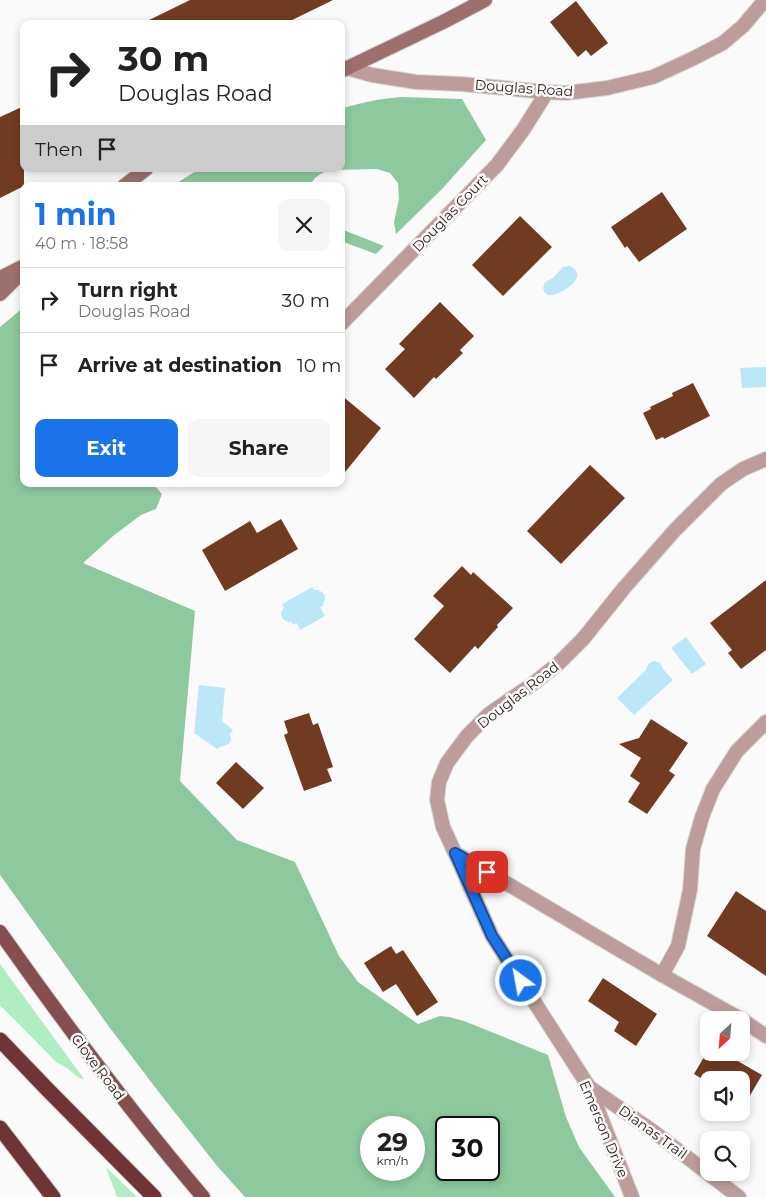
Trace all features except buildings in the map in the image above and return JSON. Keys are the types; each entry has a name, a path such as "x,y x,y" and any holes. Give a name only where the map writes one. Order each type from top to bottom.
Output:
{"highway":[{"path":"0,1040 154,1197"},
{"path":"0,1128 53,1197"}],"main road":[{"path":"345,69 485,0"},
{"path":"129,182 142,172"},
{"path":"0,278 20,268"},
{"path":"0,294 20,274"},
{"name":"Clove Road","path":"0,932 112,1085 203,1197"}],"street":[{"name":"Douglas Road","path":"345,69 372,76 416,82 546,92 566,93 608,88 653,77 723,43 743,26 765,0"},
{"name":"Douglas Court","path":"345,320 497,165 523,130 546,92"},
{"name":"Douglas Road","path":"455,853 443,827 437,800 439,782 446,763 488,714 534,683 559,663 584,639 624,588 675,530 721,484 743,469 766,459"},
{"path":"662,975 678,946 690,890 693,849 702,817 713,789 737,751 766,722"},
{"path":"455,853 662,975 739,1018 766,1036"},
{"name":"Emerson Drive","path":"455,853 492,936 589,1088 632,1197"},
{"name":"Dianas Trail","path":"589,1088 654,1132 739,1197"}],"green space":[{"path":"401,97 462,99 486,140 442,189 396,234 394,222 399,199 398,183 390,173 377,169 345,170 345,108"},
{"path":"194,172 325,172 312,182 178,182"},
{"path":"345,231 384,246 376,254 345,242"},
{"path":"20,310 20,487 156,487 162,494 156,509 141,515 113,536 83,563 195,611 180,781 237,840 295,862 339,956 358,982 418,1024 440,1016 449,1017 464,1021 548,1055 566,1117 579,1147 615,1197 245,1197 218,1167 110,1028 0,875 0,327"},
{"path":"0,964 84,1079 79,1078 56,1062 0,1005"},
{"path":"106,1167 137,1197 117,1197"}],"water":[{"path":"570,266 576,271 577,276 570,286 552,295 544,292 545,282 553,278 563,267"},
{"path":"766,367 766,387 742,388 740,368"},
{"path":"312,587 314,590 319,590 324,594 325,600 323,606 320,607 325,616 300,630 297,623 293,625 292,622 282,618 281,613 284,607 282,604"},
{"path":"686,637 706,664 692,674 671,648"},
{"path":"654,661 660,663 673,680 634,715 617,698 646,670 648,664"},
{"path":"199,685 225,688 222,721 233,730 230,734 229,743 217,749 194,733"}],"route":[{"path":"487,872 455,853 492,936 521,981"}]}
